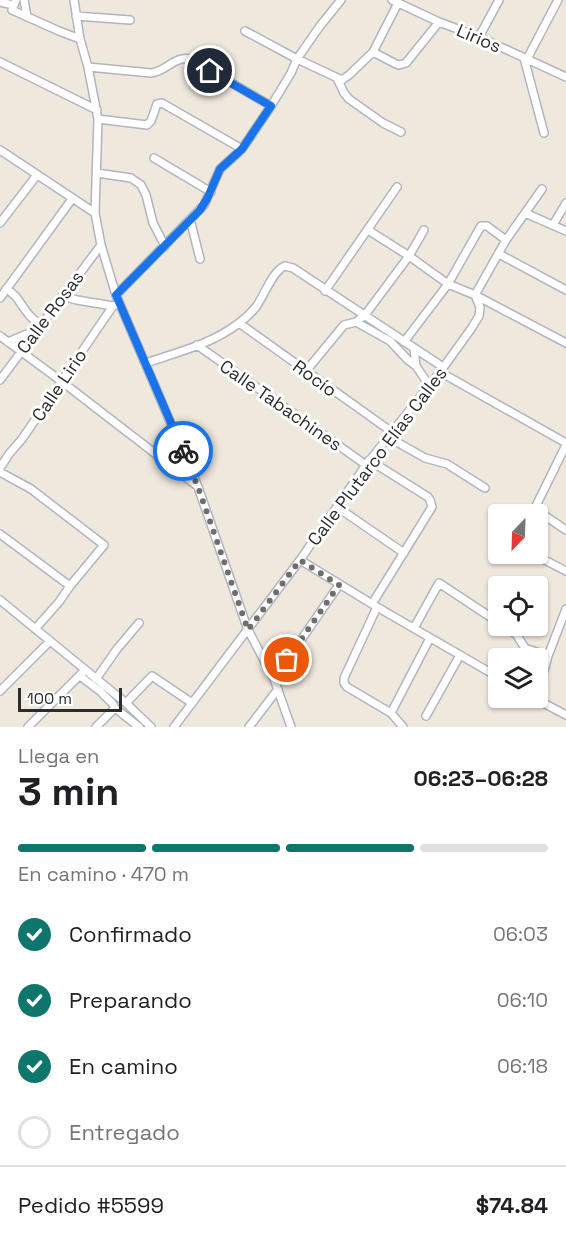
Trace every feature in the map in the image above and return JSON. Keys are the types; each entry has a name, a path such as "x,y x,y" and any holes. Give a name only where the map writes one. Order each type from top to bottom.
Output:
{"street":[{"path":"24,0 27,17"},
{"path":"74,0 80,39 98,118 95,213 101,245 116,295 116,305 146,363 198,487 248,630 274,679 291,727"},
{"path":"116,295 204,204 220,169 242,149 271,106 297,59 341,0"},
{"path":"479,37 499,0"},
{"path":"544,133 526,58 558,0"},
{"path":"245,31 342,80 373,52 395,1"},
{"name":"Lirios","path":"395,1 566,77"},
{"path":"0,2 14,5 27,17 80,39"},
{"path":"76,16 130,20"},
{"path":"373,52 396,64 406,63 439,22"},
{"path":"88,67 151,73 161,71 175,60 187,58 271,106"},
{"path":"0,62 97,110"},
{"path":"337,78 349,99 383,123 401,132"},
{"path":"98,118 147,125 151,121 155,106 159,103 242,149"},
{"path":"0,150 95,213"},
{"path":"154,158 211,192"},
{"path":"97,173 131,178 141,185 145,190 153,223 165,246"},
{"path":"0,223 37,175"},
{"path":"326,291 397,187"},
{"path":"475,295 506,240 542,189"},
{"path":"0,298 72,199"},
{"path":"553,225 566,203"},
{"path":"525,213 566,231"},
{"path":"190,219 200,260"},
{"path":"404,342 448,284 482,225 487,225 506,240"},
{"path":"368,230 448,284 475,295 566,343"},
{"path":"306,371 344,325 356,322 365,315 409,256 424,230"},
{"name":"Calle Rosas","path":"0,381 101,245"},
{"path":"499,254 566,290"},
{"path":"146,363 214,339 239,323 257,306 278,270 285,266 293,268 414,348 442,370 566,444 537,504"},
{"path":"6,289 18,297 39,327 8,342"},
{"name":"Calle Plutarco Elías Calles","path":"174,727 300,560 368,463 442,370 471,329 480,307 475,295"},
{"path":"62,296 116,305"},
{"name":"Calle Lirio","path":"0,470 9,454 22,439 116,305"},
{"path":"356,322 390,341 416,366 429,386"},
{"name":"Rocío","path":"239,323 390,435 425,458 447,464 485,488"},
{"path":"0,336 198,487"},
{"name":"Calle Tabachines","path":"196,345 368,463 428,497 432,504 430,511 404,553"},
{"path":"414,348 416,366"},
{"path":"0,470 31,489 104,545 35,629"},
{"path":"337,507 404,553 374,605 344,678 347,687 390,713 403,727"},
{"path":"548,520 566,530"},
{"path":"0,534 70,586"},
{"path":"300,560 488,671"},
{"path":"548,562 566,571"},
{"path":"414,628 439,583 488,615"},
{"path":"274,679 339,585"},
{"path":"0,600 50,641 115,708 139,727"},
{"path":"548,656 566,609"},
{"path":"96,679 139,623"},
{"path":"390,713 430,638"},
{"path":"0,691 50,641"},
{"path":"426,716 460,655"},
{"path":"83,673 96,679 151,727"},
{"path":"28,727 83,673"},
{"path":"126,704 152,676 192,703"},
{"path":"249,727 278,689"},
{"path":"548,704 566,715"},
{"path":"96,727 115,708"}],"way so far":[{"path":"183,451 198,487 248,630 300,560 339,585 287,660"}],"route":[{"path":"183,451 116,295 200,210 220,169 242,149 271,106 210,71"}]}
